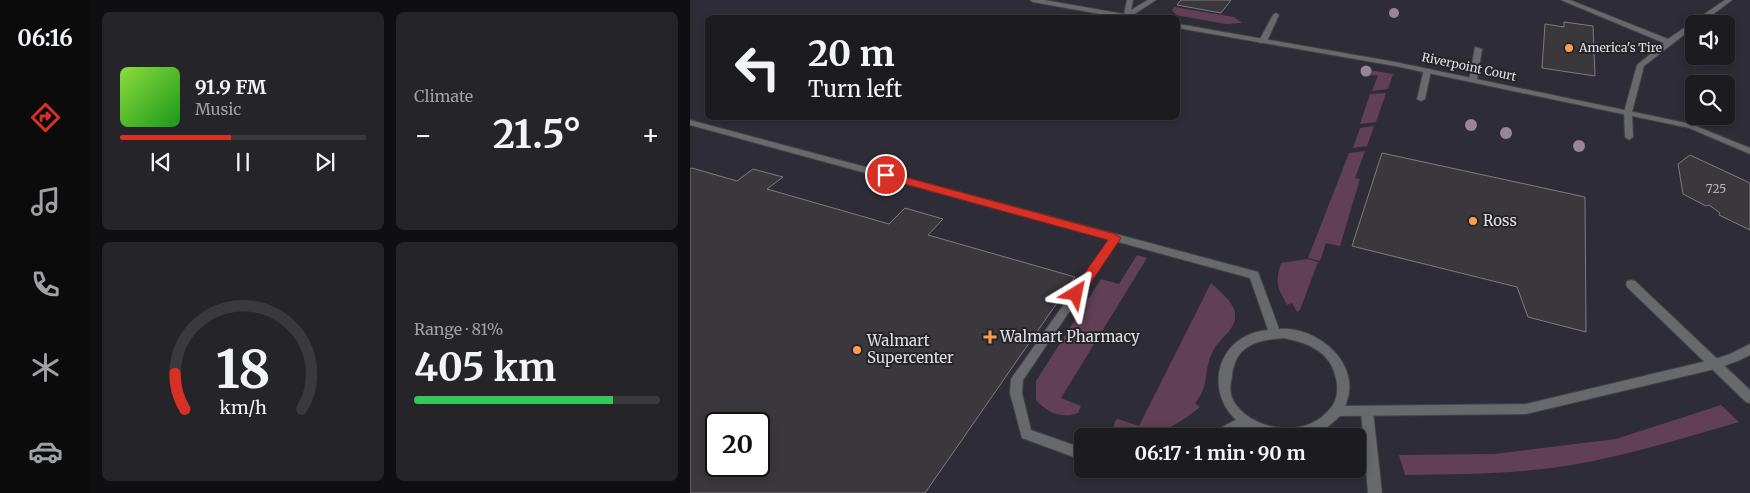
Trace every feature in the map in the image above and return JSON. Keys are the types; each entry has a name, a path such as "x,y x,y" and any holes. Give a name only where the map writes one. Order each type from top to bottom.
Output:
{"street":[{"path":"1033,0 1121,15"},
{"path":"1127,15 1130,0"},
{"path":"1129,15 1153,0"},
{"path":"1564,0 1668,42"},
{"path":"1707,15 1729,0"},
{"path":"1263,41 1276,15"},
{"name":"Riverpoint Court","path":"1180,26 1427,71 1628,112 1691,126 1750,151"},
{"path":"1629,137 1628,112 1641,65 1685,30"},
{"path":"1473,80 1478,49"},
{"path":"1420,99 1427,71"},
{"path":"690,122 1254,275 1274,332"},
{"path":"1074,451 1026,434 1016,393 1017,379 1115,238"},
{"path":"1631,284 1750,398"},
{"path":"1274,332 1291,333 1310,339 1327,350 1336,360 1343,377 1344,394 1337,411 1317,428 1296,434 1274,434 1245,421 1230,407 1224,393 1222,375 1230,356 1242,343 1255,336 1274,332"},
{"path":"1337,411 1526,409 1715,364 1734,358 1750,349"},
{"path":"1367,411 1375,493"},
{"path":"1232,428 1245,421"}],"shaded area":[{"path":"690,0 1750,0 1750,493 690,493"},
{"path":"1174,7 1234,17 1242,23 1226,24 1176,15 1172,10"},
{"path":"1363,69 1393,74 1388,89 1372,91 1378,75 1362,76"},
{"path":"1386,93 1376,122 1360,124 1370,94"},
{"path":"1374,126 1367,146 1353,148 1360,128"},
{"path":"1365,151 1355,178 1360,179 1340,246 1326,243 1320,261 1308,258 1349,153"},
{"path":"1137,255 1147,258 1061,398 1081,406 1078,413 1072,415 1055,414 1036,400 1036,381 1101,279 1119,284"},
{"path":"1307,259 1318,262 1300,310 1297,312 1292,303 1287,305 1279,289 1278,276 1281,263"},
{"path":"1211,283 1232,304 1235,319 1230,330 1218,343 1209,360 1205,385 1195,403 1200,407 1183,420 1168,428 1114,427 1115,421 1118,419 1139,426"},
{"path":"1721,405 1739,422 1635,451 1572,465 1510,472 1405,475 1399,455 1494,454 1616,439"}],"building":[{"path":"1181,0 1231,0 1221,13 1177,5"},
{"name":"America's Tire","path":"1564,22 1593,26 1595,76 1542,68 1545,24 1564,27"},
{"name":"Ross","path":"1382,153 1585,197 1586,332 1528,317 1517,287 1352,246"},
{"path":"1690,155 1750,183 1750,230 1719,215 1720,213 1709,205 1706,206 1683,194 1678,164"},
{"name":"Walmart Supercenter","path":"690,169 737,181 753,169 783,177 767,189 889,224 905,208 943,219 928,235 1075,277 925,493 690,493"}],"place":[{"name":"America's Tire","path":"1569,48"},
{"name":"Ross","path":"1473,221"},
{"name":"Walmart Pharmacy","path":"990,337"},
{"name":"Walmart Supercenter","path":"857,350"}],"route":[{"path":"886,175 1115,238 1076,294"}]}
